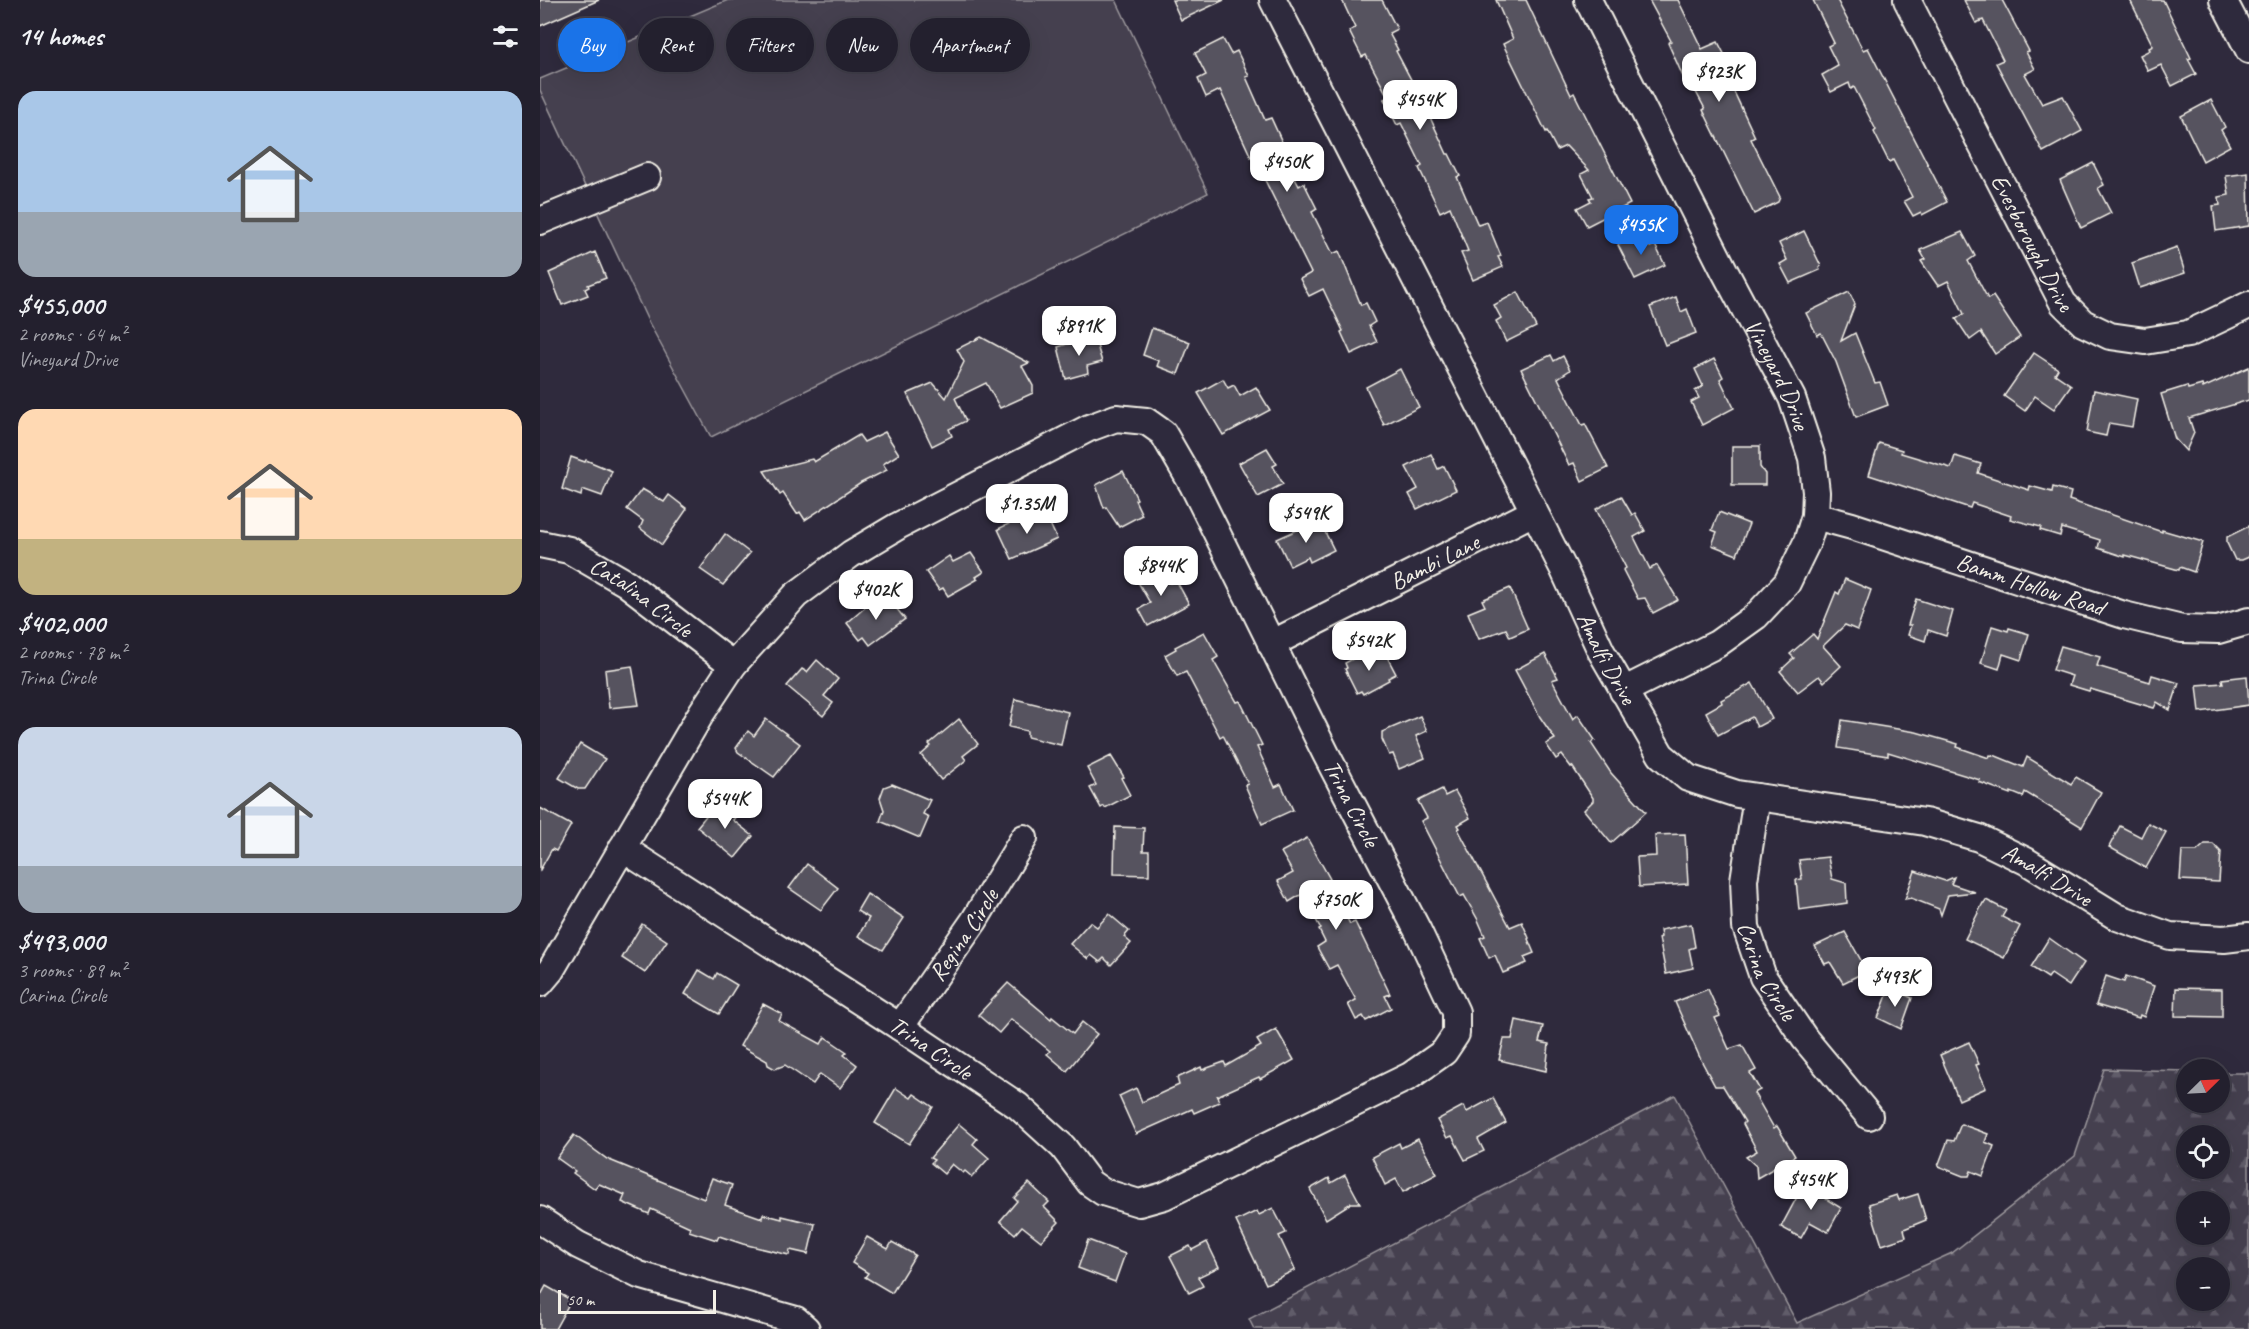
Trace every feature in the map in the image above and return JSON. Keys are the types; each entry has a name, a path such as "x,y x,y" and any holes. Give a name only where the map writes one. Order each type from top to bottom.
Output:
{"street":[{"name":"Amalfi Drive","path":"1273,0 1563,568 1601,651 1661,755 1688,778 1737,794 1925,822 1979,838 2026,861 2117,917 2170,936 2224,939 2249,936"},
{"name":"Vineyard Drive","path":"1588,0 1724,270 1792,398 1812,458 1816,492 1815,516 1808,542 1787,583 1756,616 1717,644 1623,691"},
{"name":"Evesborough Drive","path":"1907,0 2063,303 2083,323 2110,336 2145,341 2188,334 2249,305"},
{"path":"2223,0 2249,50"},
{"path":"540,221 647,177"},
{"name":"Trina Circle","path":"540,983 551,970 622,848 702,712 733,665 795,595 851,554 898,526 1089,429 1116,418 1146,421 1163,433 1193,485 1326,754 1418,931 1456,1012 1456,1034 1444,1052 1410,1076 1164,1196 1139,1203 1103,1192 1090,1183 1063,1147 1018,1106 622,848"},
{"name":"Bambi Lane","path":"1271,644 1534,512"},
{"name":"Bamm Hollow Road","path":"1815,516 2124,615 2182,629 2218,630 2249,621"},
{"name":"Catalina Circle","path":"540,544 568,550 626,583 733,665"},
{"name":"Carina Circle","path":"1757,797 1743,880 1746,927 1763,977 1804,1039 1869,1116"},
{"name":"Regina Circle","path":"900,1027 974,921 1024,838"},
{"path":"540,1220 578,1245 639,1275 796,1320 806,1329"}],"green space":[{"path":"728,0 1116,0 1208,193 711,437 648,321 540,90 540,79 558,71 626,72 626,43 638,38 638,72 714,72 714,18 685,18"},
{"path":"2104,1069 2176,1071 2176,1113 2230,1113 2230,1073 2249,1073 2249,1329 1254,1329 1249,1319 1675,1095 1797,1323 1952,1253 2075,1156"}],"building":[{"path":"540,0 599,0 558,18 540,26"},
{"path":"1172,0 1224,0 1181,20"},
{"path":"1342,0 1382,0 1397,29 1389,33 1398,50 1396,51 1460,176 1457,177 1478,225 1487,222 1501,256 1498,257 1503,267 1473,280 1461,253 1468,251 1450,207 1440,212 1419,168 1422,166 1401,123 1397,125 1384,99 1388,97 1366,55 1362,57 1349,31 1355,28"},
{"path":"1496,0 1526,0 1571,95 1574,93 1630,204 1587,226 1577,208 1591,201 1589,198 1593,197 1581,174 1589,170 1566,146 1557,150 1546,132 1503,44 1513,39"},
{"path":"1649,0 1678,0 1702,49 1718,42 1736,77 1729,81 1755,137 1751,139 1780,197 1778,202 1754,214 1703,110 1705,109 1688,77 1684,79 1668,43 1671,41"},
{"path":"1813,0 1837,0 1863,50 1868,48 1947,202 1922,215 1921,212 1913,216 1904,201 1912,197 1893,160 1889,162 1854,87 1851,89 1849,83 1831,92 1822,75 1838,66 1828,46 1834,43"},
{"path":"1964,0 2002,0 2029,51 2026,52 2035,69 2025,74 2042,104 2063,96 2082,131 2043,152 1996,63 2003,60 1983,20 1976,23"},
{"path":"2130,0 2163,0 2191,58 2188,59 2196,74 2172,86 2161,65 2148,71 2140,55 2153,46"},
{"path":"1223,39 1231,54 1237,51 1265,120 1271,118 1282,142 1277,145 1299,186 1304,183 1317,209 1312,212 1333,254 1339,251 1361,305 1366,303 1375,322 1369,326 1377,342 1351,354 1323,289 1309,296 1300,279 1311,273 1253,156 1251,157 1220,90 1206,97 1198,79 1206,75 1195,53"},
{"path":"2211,100 2225,127 2221,130 2230,146 2203,161 2181,116"},
{"path":"2093,163 2104,185 2098,188 2111,213 2081,228 2060,180"},
{"path":"2248,173 2249,226 2216,231 2213,206 2220,205 2219,197 2229,195 2226,176"},
{"path":"1804,231 1821,266 1820,270 1790,283 1780,264 1787,260 1779,243"},
{"path":"1962,232 1975,256 1968,261 1988,299 1993,296 2020,337 1995,354 1981,332 1970,340 1956,319 1964,314 1948,281 1938,286 1921,261 1925,259 1920,250"},
{"path":"1643,233 1650,247 1655,245 1665,265 1635,279 1618,245"},
{"path":"2177,247 2185,273 2140,288 2132,263"},
{"path":"595,252 606,278 588,285 589,287 585,289 588,295 562,305 549,273"},
{"path":"1518,292 1536,327 1506,342 1496,321 1501,318 1494,305"},
{"path":"1849,292 1855,304 1841,341 1855,333 1875,383 1880,382 1888,405 1856,417 1836,362 1821,333 1817,335 1806,313"},
{"path":"1676,297 1681,312 1687,309 1696,333 1665,345 1650,307"},
{"path":"1152,328 1190,342 1178,374 1157,366 1159,361 1143,355"},
{"path":"1094,335 1102,362 1087,366 1088,373 1066,379 1058,347"},
{"path":"981,337 1029,363 1022,366 1033,386 1033,393 1000,408 986,383 955,398 966,421 949,429 952,436 932,446 907,394 933,383 946,398 964,362 957,349"},
{"path":"2034,353 2058,369 2055,374 2071,385 2054,409 2035,396 2025,411 2004,396"},
{"path":"1551,355 1554,361 1563,356 1570,370 1558,378 1582,425 1585,424 1608,468 1582,481 1574,463 1569,465 1521,369"},
{"path":"1714,359 1723,377 1720,379 1734,408 1702,425 1691,402 1699,398 1695,391 1703,386 1695,369"},
{"path":"2249,367 2249,400 2189,418 2194,433 2186,451 2175,439 2161,394 2187,386 2188,389 2202,385 2203,388"},
{"path":"1400,369 1419,407 1384,425 1366,387"},
{"path":"1223,379 1228,388 1234,385 1240,396 1256,387 1270,410 1223,435 1198,393"},
{"path":"2094,390 2137,399 2132,427 2109,423 2106,436 2087,432"},
{"path":"885,432 899,454 883,464 887,470 861,483 805,520 800,512 797,514 783,493 780,495 764,471 812,459 814,462 859,435 864,442"},
{"path":"1879,443 1902,450 1901,453 1951,468 1955,456 1981,464 1978,473 2029,490 2030,486 2052,492 2053,487 2071,492 2069,500 2162,532 2162,530 2203,542 2194,572 2125,555 2125,557 2098,548 2100,540 2062,528 2060,536 1972,503 1970,508 1869,475"},
{"path":"1732,446 1760,446 1760,467 1765,474 1765,485 1732,485"},
{"path":"1267,448 1277,464 1273,466 1283,484 1258,497 1239,463"},
{"path":"1431,454 1438,469 1444,466 1456,490 1417,509 1409,494 1418,489 1406,467"},
{"path":"571,457 585,462 586,460 612,471 602,496 582,490 581,496 562,489"},
{"path":"1123,471 1142,515 1119,527 1106,507 1104,508 1096,485"},
{"path":"642,489 664,502 669,495 687,509 662,545 640,528 643,521 627,509"},
{"path":"1621,496 1632,515 1635,513 1645,531 1634,537 1650,569 1657,565 1678,600 1653,613 1645,598 1638,599 1623,570 1626,568 1596,509"},
{"path":"1719,512 1749,524 1737,555 1712,545 1717,532 1712,530"},
{"path":"1045,513 1057,539 1012,559 998,529 1025,516 1027,521"},
{"path":"1319,520 1334,550 1310,562 1308,557 1290,566 1277,539"},
{"path":"2249,526 2249,557 2235,560 2227,543 2227,537"},
{"path":"725,534 750,553 723,585 700,569"},
{"path":"971,553 984,572 976,577 978,579 948,596 943,588 939,590 926,572 949,556 953,562"},
{"path":"1163,569 1171,583 1176,580 1189,604 1148,626 1139,609 1150,603 1138,582"},
{"path":"1845,579 1871,590 1857,630 1845,625 1823,646 1841,666 1824,682 1819,676 1798,692 1780,671 1794,658 1790,654 1813,634 1817,639 1836,592 1839,594"},
{"path":"1510,588 1528,629 1510,637 1506,629 1479,639 1468,613 1485,606 1482,600"},
{"path":"888,598 905,619 870,645 864,637 860,640 847,623 868,605 873,610"},
{"path":"1916,599 1953,611 1946,636 1928,630 1925,641 1908,635 1911,625 1908,625"},
{"path":"1992,626 2029,634 2021,660 2003,654 1999,669 1981,663"},
{"path":"1204,632 1218,657 1213,660 1237,702 1240,701 1262,745 1257,747 1275,787 1281,784 1293,810 1262,824 1245,785 1248,784 1223,735 1220,737 1186,672 1177,676 1165,655 1176,649 1175,647"},
{"path":"2061,646 2100,657 2097,666 2150,682 2152,675 2179,683 2170,710 2157,702 2154,708 2069,685 2072,676 2053,670"},
{"path":"1384,651 1396,674 1363,694 1361,691 1357,693 1345,669 1347,668 1345,663 1364,653 1367,660"},
{"path":"1545,654 1558,678 1552,680 1573,719 1578,715 1595,740 1591,743 1611,773 1646,812 1611,843 1584,810 1593,798 1572,766 1562,755 1556,759 1546,744 1555,739 1540,717 1515,670"},
{"path":"817,660 838,679 824,696 833,703 823,716 787,686 802,669 807,672"},
{"path":"632,666 639,705 609,708 605,670"},
{"path":"2247,676 2249,705 2200,712 2197,685 2223,683 2222,679"},
{"path":"1752,683 1772,719 1757,727 1752,717 1718,735 1706,712 1722,703 1721,700"},
{"path":"1015,699 1068,712 1061,745 1027,737 1027,731 1009,727"},
{"path":"1420,716 1427,731 1416,736 1425,758 1399,769 1393,754 1389,755 1382,739 1382,732"},
{"path":"766,719 800,744 774,777 738,752 736,748 748,731 754,736"},
{"path":"959,719 978,744 963,756 966,760 941,780 921,755 931,746 929,744"},
{"path":"1842,720 1916,732 1958,744 1957,747 1989,758 1990,755 1996,756 2023,767 2027,757 2071,784 2076,777 2101,792 2082,827 2025,792 2023,797 2011,792 2011,794 1979,782 1980,780 1888,752 1888,756 1838,748"},
{"path":"580,744 605,759 585,789 578,789 559,778"},
{"path":"1111,756 1124,777 1121,778 1130,795 1101,808 1090,788 1096,785 1087,768"},
{"path":"892,784 930,800 923,814 929,817 920,838 880,821 884,810 880,798 884,787"},
{"path":"1442,789 1445,796 1455,791 1470,818 1458,825 1460,828 1458,829 1510,927 1522,922 1534,953 1524,957 1527,963 1503,973 1495,955 1489,958 1480,938 1485,936 1478,920 1464,895 1460,897 1421,821 1427,818 1418,801"},
{"path":"718,801 736,816 733,820 753,836 735,858 697,827"},
{"path":"540,808 571,825 556,851 552,849 540,870"},
{"path":"2148,823 2166,832 2146,868 2109,847 2120,826 2141,837"},
{"path":"1115,827 1144,828 1143,851 1149,851 1149,875 1114,874"},
{"path":"1685,834 1688,884 1639,887 1637,857 1656,856 1655,835"},
{"path":"1307,838 1330,879 1327,881 1350,924 1355,922 1390,994 1385,996 1391,1008 1366,1021 1363,1016 1356,1020 1348,1004 1356,1000 1337,965 1329,969 1317,947 1325,942 1319,930 1321,929 1302,894 1289,902 1278,881 1293,873 1281,852"},
{"path":"2205,844 2213,844 2221,852 2219,882 2180,880 2182,851 2197,851"},
{"path":"1828,857 1832,879 1846,883 1847,903 1799,910 1796,880 1802,879 1799,860"},
{"path":"807,864 838,888 821,910 789,888"},
{"path":"1915,871 1945,881 1954,877 1951,884 1975,892 1948,895 1941,915 1939,909 1911,898 1905,899"},
{"path":"867,894 904,918 883,950 858,936 869,918 857,911"},
{"path":"1986,900 2006,910 2002,917 2020,926 2004,958 1965,939"},
{"path":"1109,914 1129,931 1124,937 1131,943 1111,965 1104,958 1100,962 1091,955 1088,959 1070,944 1090,922 1097,927"},
{"path":"642,924 667,941 645,973 622,958"},
{"path":"1691,924 1695,947 1689,949 1693,968 1666,974 1659,938 1661,937 1660,930"},
{"path":"1845,932 1867,971 1843,983 1830,962 1825,964 1815,946"},
{"path":"2049,938 2084,963 2069,986 2051,974 2048,978 2031,967"},
{"path":"699,970 714,979 717,973 737,985 719,1014 685,994"},
{"path":"2106,976 2124,982 2126,976 2154,986 2144,1017 2140,1015 2139,1018 2096,1005"},
{"path":"1008,983 1073,1034 1082,1022 1097,1034 1067,1071 1047,1054 1050,1051 1011,1019 999,1033 978,1015"},
{"path":"1890,988 1912,998 1901,1029 1878,1018"},
{"path":"2176,988 2222,989 2222,1017 2175,1016"},
{"path":"1708,989 1720,1016 1715,1018 1729,1049 1742,1045 1756,1070 1750,1073 1760,1090 1754,1093 1774,1128 1777,1126 1795,1156 1757,1178 1756,1166 1746,1157 1757,1151 1743,1124 1745,1122 1723,1086 1715,1086 1675,1002"},
{"path":"763,1004 782,1014 779,1021 821,1044 825,1037 847,1052 844,1055 857,1065 840,1088 820,1074 813,1084 785,1065 775,1069 768,1065 767,1061 740,1046"},
{"path":"1516,1020 1543,1026 1539,1042 1549,1044 1546,1071 1499,1060 1504,1039 1512,1039"},
{"path":"1276,1029 1294,1060 1260,1079 1259,1077 1217,1096 1219,1102 1194,1113 1192,1109 1136,1134 1119,1096 1136,1088 1142,1102 1179,1085 1177,1078 1201,1067 1202,1070 1224,1062 1226,1066 1261,1046 1257,1040"},
{"path":"1969,1042 1986,1088 1959,1100 1940,1055"},
{"path":"896,1088 911,1098 914,1094 933,1107 909,1144 875,1123"},
{"path":"1493,1098 1506,1123 1478,1139 1484,1151 1465,1160 1452,1136 1447,1138 1437,1120 1463,1106 1467,1112"},
{"path":"959,1124 977,1139 973,1144 989,1158 972,1177 952,1164 944,1174 931,1163 934,1160 930,1158"},
{"path":"1961,1124 1988,1134 1985,1142 1994,1146 1983,1176 1971,1171 1969,1176 1963,1176 1938,1166 1948,1140 1954,1141"},
{"path":"574,1135 607,1159 704,1199 712,1178 732,1185 725,1205 762,1218 763,1214 782,1219 782,1216 815,1224 808,1254 790,1250 789,1255 719,1236 717,1240 689,1231 690,1227 651,1209 649,1214 622,1202 625,1195 599,1184 595,1189 557,1158"},
{"path":"1418,1139 1437,1174 1403,1192 1396,1179 1385,1185 1372,1157 1399,1143 1401,1148"},
{"path":"1345,1175 1360,1203 1351,1203 1326,1219 1310,1189 1329,1178 1331,1183"},
{"path":"1805,1182 1828,1194 1826,1199 1841,1208 1828,1232 1810,1222 1801,1238 1781,1227"},
{"path":"1029,1183 1049,1202 1044,1207 1059,1222 1041,1241 1022,1226 1015,1234 1000,1221 1017,1201 1014,1198"},
{"path":"1918,1194 1926,1220 1904,1229 1906,1237 1882,1245 1869,1204 1897,1195 1899,1200"},
{"path":"1273,1208 1286,1233 1279,1236 1295,1270 1266,1284 1236,1221 1257,1211 1259,1215"},
{"path":"867,1237 888,1249 892,1242 915,1255 892,1293 865,1277 868,1273 852,1263"},
{"path":"1088,1240 1125,1254 1115,1282 1078,1268"},
{"path":"1207,1242 1219,1267 1198,1277 1203,1286 1189,1293 1170,1256 1190,1246 1192,1250"},
{"path":"546,1286 571,1300 555,1329 540,1329 540,1297"}]}
